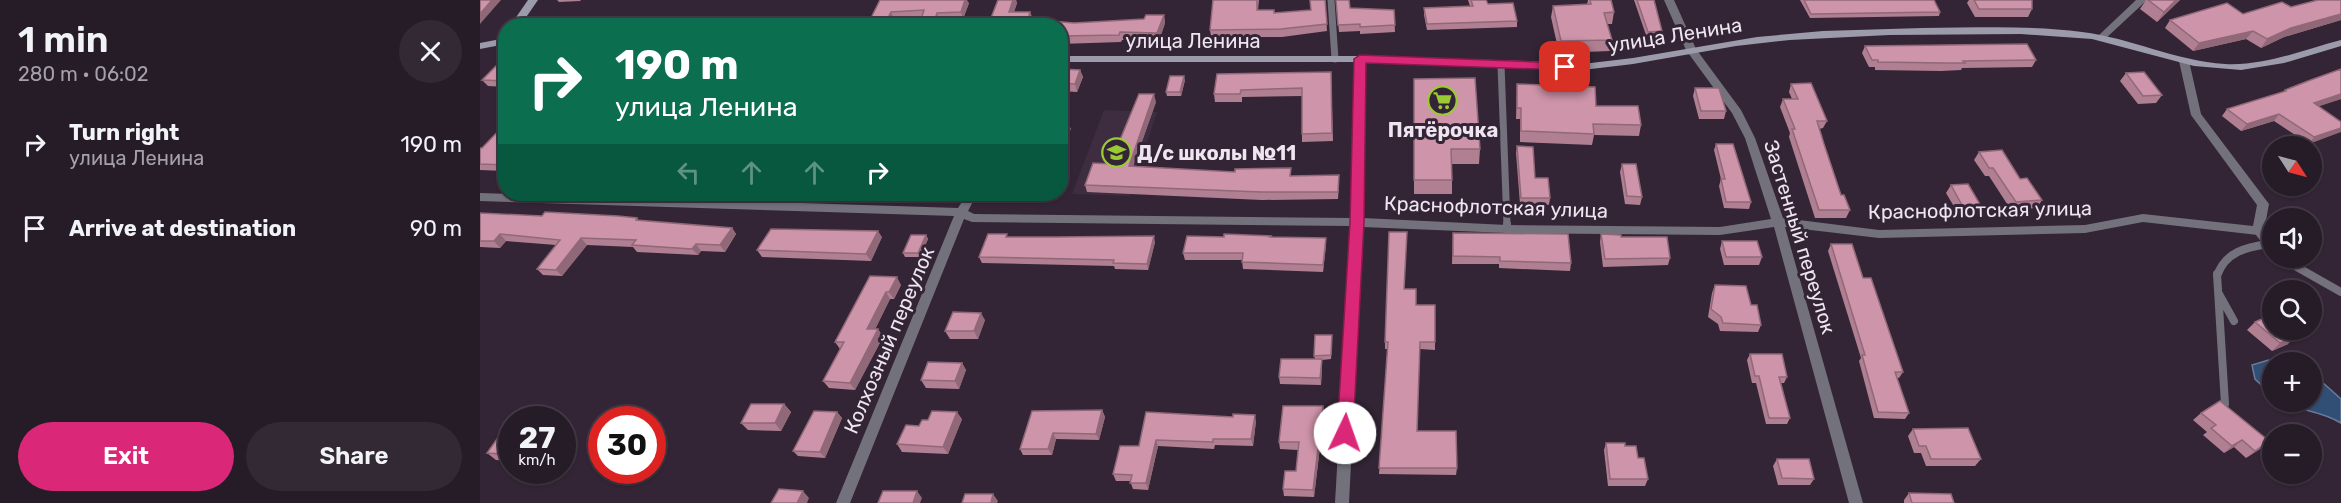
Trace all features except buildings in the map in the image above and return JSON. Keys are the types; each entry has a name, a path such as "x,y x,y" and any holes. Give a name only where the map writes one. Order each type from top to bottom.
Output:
{"main road":[{"path":"521,18 533,0"},
{"name":"улица Ленина","path":"1068,59 1360,59 1565,67 1619,64 1756,40 1851,33 2022,31 2065,32 2102,38 2184,61 2227,67 2256,66 2284,61 2341,43"},
{"path":"480,46 498,43"}],"street":[{"name":"Застенный переулок","path":"1669,0 1691,50 1745,125 1778,222 1856,503"},
{"path":"2102,38 2142,0"},
{"path":"1341,503 1357,222 1360,59"},
{"path":"2184,61 2196,115 2263,204 2258,231"},
{"name":"Краснофлотская улица","path":"480,197 498,198"},
{"name":"Краснофлотская улица","path":"608,201 961,212 972,218 1357,222 1507,229 1720,231 1778,222 1879,234 2085,229 2143,218 2258,231"},
{"name":"Колхозный переулок","path":"843,503 879,410 961,212 968,201"}],"lane":[{"path":"1331,0 1335,59"},
{"path":"1501,65 1507,229"},
{"path":"2258,231 2262,236"},
{"path":"2235,321 2218,293 2217,274 2225,258 2240,250 2262,248"},
{"path":"2299,268 2341,292"},
{"path":"2217,274 2225,404"}],"shaded area":[{"name":"Д/с школы №11","path":"1104,110 1157,112 1130,196 1072,194"}],"water":[{"path":"2262,362 2262,386 2255,379 2252,365"},
{"path":"2322,382 2341,399 2341,423 2313,412 2322,412"}],"place":[{"name":"Пятёрочка","path":"1443,100"},
{"name":"Д/с школы №11","path":"1116,153"}],"route":[{"path":"1345,433 1357,222 1360,59 1565,67"}]}
